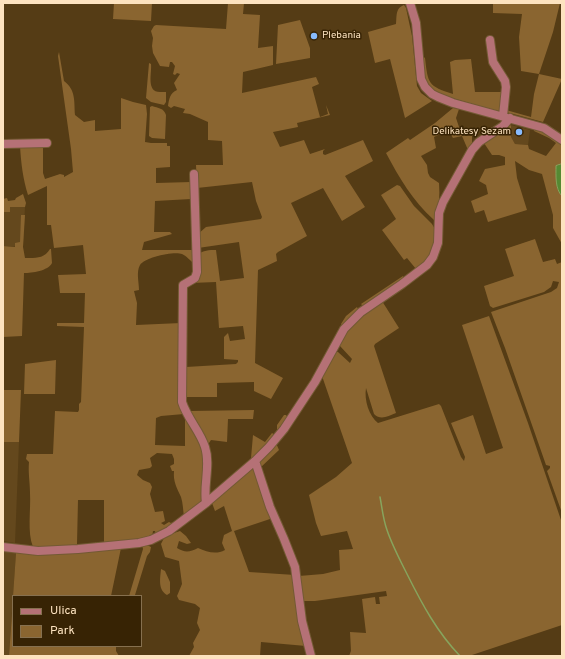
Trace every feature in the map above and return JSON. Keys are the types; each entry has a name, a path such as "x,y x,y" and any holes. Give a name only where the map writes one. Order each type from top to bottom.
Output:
{"street":[{"path":"410,3 416,23 421,79 425,87 432,94 453,103 544,128 562,140"},
{"path":"3,547 38,551 72,550 139,543 151,540 169,531 206,504 269,447 284,429 315,382 344,330 361,312 427,265 433,257 438,243 439,214 443,202 472,150 479,142 504,126 506,117 506,81 493,62 490,40"},
{"path":"3,144 47,143"},
{"path":"194,174 197,272 195,278 183,285 182,402 184,409 197,429 205,448 207,461 206,504"},
{"path":"255,461 270,507 295,567 302,621 311,656"}],"shaded area":[{"path":"511,125 530,130 528,145 515,144 511,138"},
{"path":"562,164 562,196 558,190 556,182 556,166"},
{"path":"3,206 25,207 23,247 3,246"},
{"path":"3,442 19,442 15,543 3,541"},
{"path":"3,551 16,553 9,656 3,656"}],"green space":[{"path":"114,3 152,3 151,21 113,19"},
{"path":"228,3 244,3 243,14 260,15 258,48 273,46 273,65 243,72 242,93 316,77 319,84 312,87 320,117 328,114 326,105 330,115 297,123 298,127 273,132 280,147 304,140 310,154 325,149 323,154 325,155 363,140 373,161 345,176 365,207 342,221 323,188 291,203 307,236 278,252 276,254 277,261 258,270 255,363 283,378 271,399 254,391 254,382 217,383 217,397 187,397 186,367 236,364 238,360 224,359 224,337 228,333 230,341 245,339 243,326 219,328 216,282 191,283 198,255 209,250 216,250 220,281 244,278 239,242 198,248 198,234 206,227 261,219 262,217 256,201 252,182 197,188 196,165 223,165 222,141 208,140 208,122 190,114 183,113 185,109 174,106 171,108 168,106 171,95 177,90 174,83 180,74 173,74 175,66 172,62 170,62 169,67 160,66 153,53 153,38 151,31 156,25 226,29"},
{"path":"493,3 560,3 553,32 539,74 521,71 519,37 522,14 493,13"},
{"path":"404,5 412,36 417,86 421,93 432,101 405,118 390,59 375,63 368,32 396,24 398,10"},
{"path":"300,20 310,48 310,58 276,64 278,25"},
{"path":"59,52 64,81 71,88 74,96 75,115 84,122 95,120 95,131 121,129 121,98 146,105 147,114 145,142 167,143 167,146 170,146 170,167 156,168 156,183 191,182 191,199 155,201 154,232 170,232 172,234 144,242 142,250 194,250 195,264 184,255 178,253 160,255 148,259 140,265 138,274 139,290 134,291 137,303 136,325 181,323 184,414 161,416 156,418 155,445 185,446 185,420 187,420 205,450 204,501 184,517 182,499 175,482 174,471 172,471 170,466 174,464 172,454 157,453 150,458 152,466 150,468 139,470 137,475 150,483 152,487 150,494 155,512 163,511 165,521 161,523 164,525 169,522 173,522 173,525 156,535 155,531 153,531 152,537 143,540 104,544 104,500 78,500 77,544 94,544 96,542 95,546 33,547 30,535 29,462 26,459 27,454 53,454 55,411 78,412 79,404 81,402 84,327 57,326 57,323 84,323 85,293 60,293 58,275 86,274 83,245 54,248 51,225 47,225 47,186 28,195 22,171 20,146 43,145 43,173 45,179 60,174 64,175 64,177 73,172 58,56"},
{"path":"421,55 425,58 427,73 431,83 438,89 453,94 450,62 455,60 471,59 475,92 504,92 503,109 499,112 439,94 429,86 424,78"},
{"path":"149,63 151,64 151,86 156,91 166,92 166,102 164,105 151,102 146,98"},
{"path":"539,74 562,79 543,122 506,112 506,110 531,117 534,94"},
{"path":"152,106 159,108 166,115 165,139 152,138 149,136 150,107"},
{"path":"453,108 459,109 456,118 462,136 453,138 448,130 434,137 436,148 421,156 427,165 430,177 439,183 439,206 436,220 434,220 419,205 407,189 386,153 408,138 410,140 435,123"},
{"path":"511,125 511,137 515,144 528,145 529,149 546,156 556,143 534,130 543,132 562,144 562,164 556,166 557,188 562,196 562,244 553,228 553,215 542,174 529,170 515,161 517,178 527,210 488,222 484,210 475,213 471,201 488,194 486,185 479,181 485,169 505,165 505,157 492,155 484,143"},
{"path":"462,136 472,136 472,143 468,150"},
{"path":"397,185 400,186 414,206 432,224 436,231 435,244 427,260 416,269 407,258 404,260 382,230 396,219 381,195"},
{"path":"23,194 26,203 25,207 10,207 10,212 3,212 3,199 7,198 8,201 15,200"},
{"path":"21,215 25,215 23,247 25,258 36,258 45,255 51,249 52,263 43,270 24,273 22,336 3,337 3,246 15,247 15,243 20,242"},
{"path":"535,239 543,262 555,259 557,264 562,262 562,513 547,471 550,466 546,465 491,312 551,292 557,288 559,282 553,281 551,287 544,292 493,308 490,306 484,286 514,276 505,249"},
{"path":"403,276 404,280 364,307 361,304"},
{"path":"382,301 399,328 374,346 396,413 382,418 374,414 366,388 366,398 372,416 378,423 439,404 464,461 465,457 451,423 473,415 486,454 503,448 462,325 489,316 562,523 562,625 469,656 349,656 351,651 350,632 366,633 362,599 375,597 376,604 380,604 379,597 387,596 386,591 315,601 304,601 301,598 299,576 323,574 340,570 339,550 353,549 347,531 321,536 309,495 336,477 352,463 322,376 335,352 338,352 350,363 352,359 340,346 340,341 358,317"},
{"path":"357,307 359,311 342,326 341,324 346,316"},
{"path":"56,360 55,394 24,394 25,364"},
{"path":"3,390 21,390 19,442 3,442"},
{"path":"254,410 253,419 228,419 227,442 211,440 208,447 190,411"},
{"path":"284,415 288,418 279,430 277,429 277,425"},
{"path":"272,433 275,435 252,460 253,435 265,442"},
{"path":"276,443 279,450 260,468 259,461"},
{"path":"252,468 255,468 273,518 234,531 249,572 295,575 306,646 261,642 260,656 189,656 194,647 193,643 200,630 197,623 200,608 195,604 179,600 177,596 182,584 179,561 165,557 161,544 165,536 180,531 191,543 187,544 179,541 177,548 180,550 188,551 198,548 215,553 225,550 222,543 224,535 232,531 224,506 215,511 212,503"},
{"path":"145,544 151,547 150,552 147,556 135,595 129,595 143,549 142,545"},
{"path":"121,548 111,595 13,595 16,553 43,554"},
{"path":"161,569 165,571 170,582 170,593 167,595 161,587"},
{"path":"12,613 12,647 116,647 116,651 119,656 9,656"}],"waterway":[{"path":"380,497 386,526 391,541 418,596 430,617 460,656"}],"place":[{"name":"Plebania","path":"314,36"},
{"name":"Delikatesy Sezam","path":"519,132"}]}
